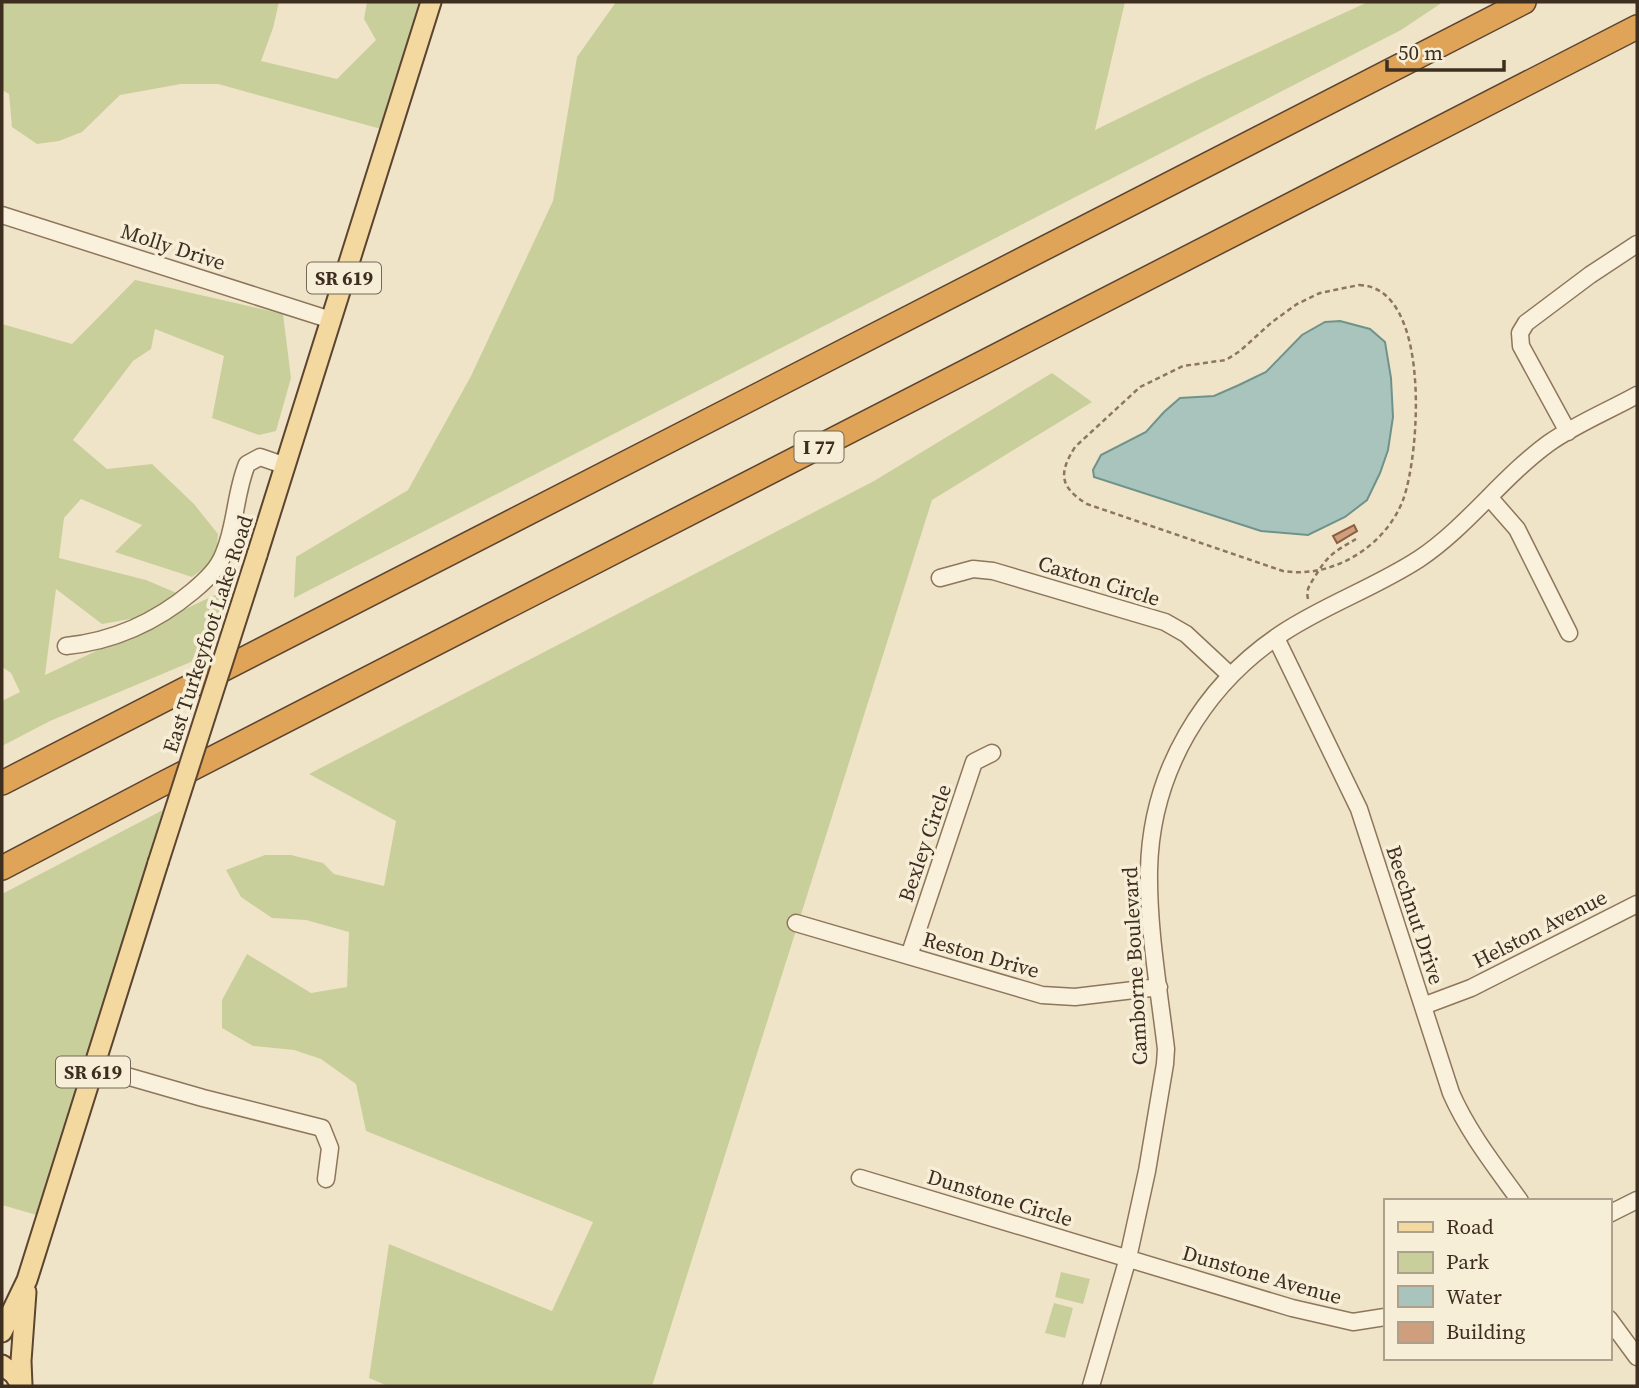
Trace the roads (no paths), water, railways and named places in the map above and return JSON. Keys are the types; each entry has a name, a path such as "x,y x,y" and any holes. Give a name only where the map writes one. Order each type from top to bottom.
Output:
{"highway":[{"path":"2,783 1524,2"},
{"name":"I 77","path":"2,868 1637,27"}],"main road":[{"name":"East Turkeyfoot Lake Road","path":"2,1332 27,1280 431,2"},
{"name":"East Turkeyfoot Lake Road","path":"22,1386 21,1361 27,1280"},
{"path":"2,1365 14,1374 22,1386"}],"street":[{"name":"Molly Drive","path":"2,215 331,320"},
{"path":"1568,432 1524,353 1520,333 1526,323 1637,244"},
{"name":"Camborne Boulevard","path":"1091,1386 1128,1258 1147,1171 1165,1063 1166,1049 1149,872 1155,810 1165,779 1193,720 1230,675 1276,638 1420,558 1549,443 1637,395"},
{"path":"66,646 88,644 118,635 170,611 212,574 218,565 228,541 238,489 247,464 260,457 286,466"},
{"path":"1489,497 1517,529 1569,633"},
{"name":"Caxton Circle","path":"940,578 973,569 993,571 1165,622 1186,634 1230,675"},
{"name":"Beechnut Drive","path":"1276,638 1359,809 1457,1107 1519,1199"},
{"name":"Bexley Circle","path":"909,956 974,762 992,753"},
{"name":"Helston Avenue","path":"1423,1006 1471,988 1637,904"},
{"name":"Reston Drive","path":"796,923 1042,995 1075,997 1159,987"},
{"path":"95,1067 322,1128 330,1148 326,1179"},
{"name":"Dunstone Circle","path":"860,1178 1128,1258"},
{"path":"1611,1213 1637,1200"},
{"name":"Dunstone Avenue","path":"1128,1258 1292,1308 1353,1322 1384,1317"},
{"path":"1611,1322 1637,1357"}],"water":[{"path":"1340,321 1370,329 1385,342 1391,378 1393,417 1388,450 1380,473 1367,500 1345,517 1308,535 1261,531 1094,477 1093,470 1101,455 1146,432 1180,398 1214,396 1239,385 1266,372 1302,335 1325,322"}]}
